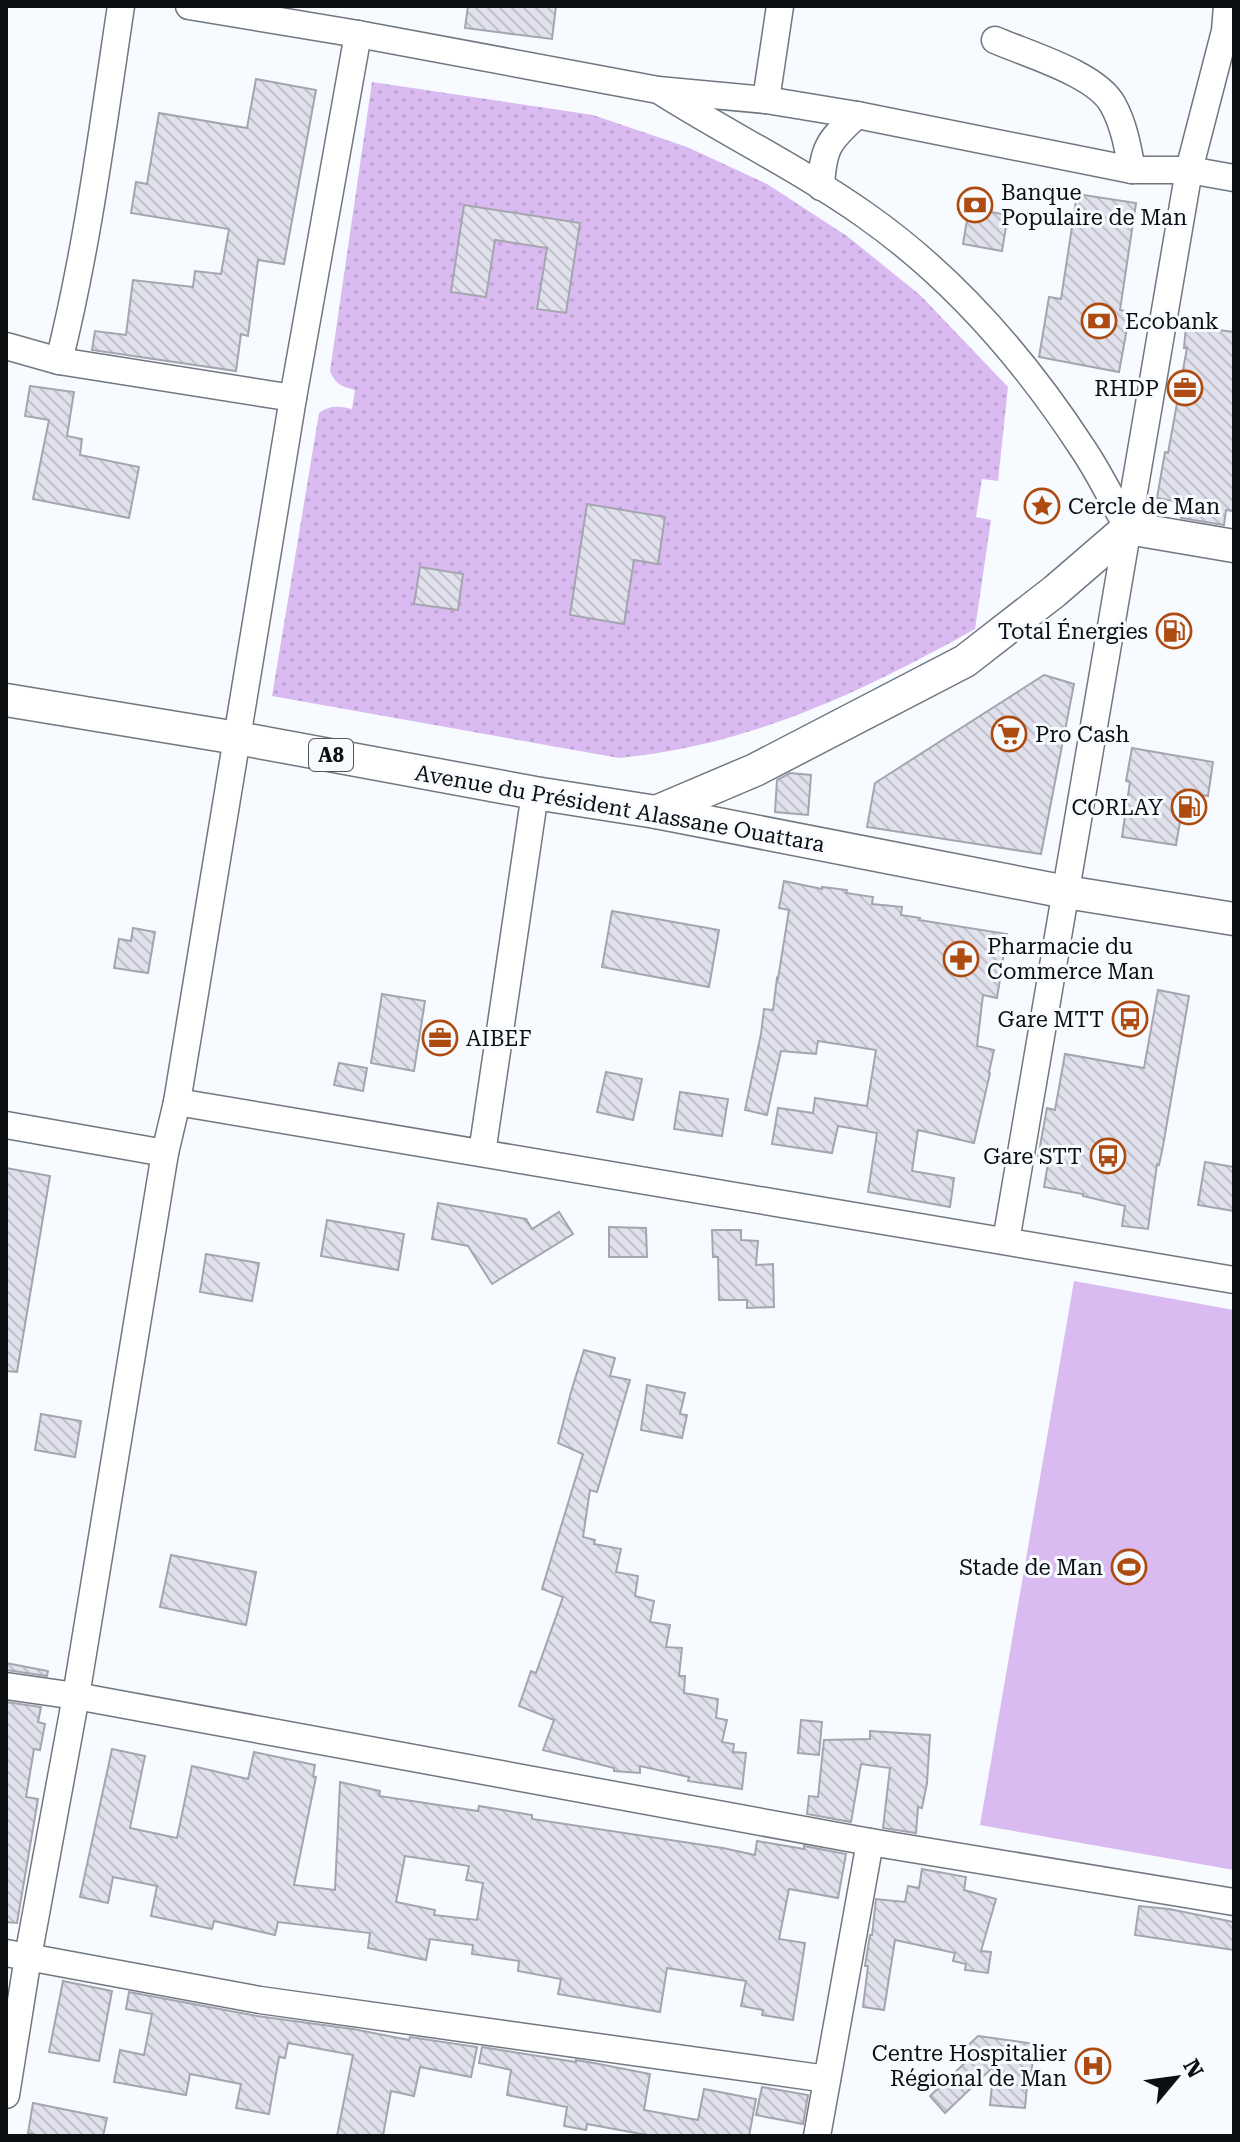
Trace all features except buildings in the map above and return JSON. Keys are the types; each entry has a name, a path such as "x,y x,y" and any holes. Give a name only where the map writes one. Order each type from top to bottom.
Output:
{"main road":[{"path":"656,812 755,770 965,661 1055,591 1128,528 1234,546"},
{"name":"Avenue du Président Alassane Ouattara","path":"6,700 656,812 1066,892 1234,919"}],"street":[{"path":"59,361 72,311 121,6"},
{"path":"189,6 658,90 766,100 857,115 1132,170 1189,170 1234,178"},
{"path":"766,100 780,6"},
{"path":"1006,1241 1189,170 1225,31 1227,6"},
{"path":"6,2095 17,1955 76,1696 293,398 358,34"},
{"path":"995,40 1091,80 1112,101 1124,130 1132,170"},
{"path":"658,90 821,187 866,216 928,264 994,332 1042,392 1084,450 1128,528"},
{"path":"821,187 822,163 827,148 835,134 857,115"},
{"path":"6,346 59,361 293,398"},
{"path":"482,1153 535,793"},
{"path":"177,1102 1234,1280"},
{"path":"6,1125 165,1153"},
{"path":"6,1686 76,1696 870,1842 1234,1902"},
{"path":"817,2136 870,1842"},
{"path":"17,1955 260,2000 827,2079"}],"shaded area":[{"path":"372,82 593,115 687,147 767,184 847,236 920,295 1008,387 998,481 982,479 976,517 991,520 975,629 847,694 759,729 667,752 619,758 272,696 319,413 334,407 352,409 355,390 340,384 330,371"},
{"name":"Stade de Man","path":"1074,1281 1234,1310 1234,1870 980,1825"}],"place":[{"name":"Banque Populaire de Man","path":"975,205"},
{"name":"Ecobank","path":"1099,321"},
{"name":"RHDP","path":"1185,388"},
{"name":"Cercle de Man","path":"1042,506"},
{"name":"Total Énergies","path":"1174,631"},
{"name":"Pro Cash","path":"1009,734"},
{"name":"CORLAY","path":"1189,807"},
{"name":"Pharmacie du Commerce Man","path":"961,959"},
{"name":"Gare MTT","path":"1130,1019"},
{"name":"AIBEF","path":"440,1038"},
{"name":"Gare STT","path":"1108,1156"},
{"name":"Stade de Man","path":"1129,1567"},
{"name":"Centre Hospitalier Régional de Man","path":"1093,2066"}]}
